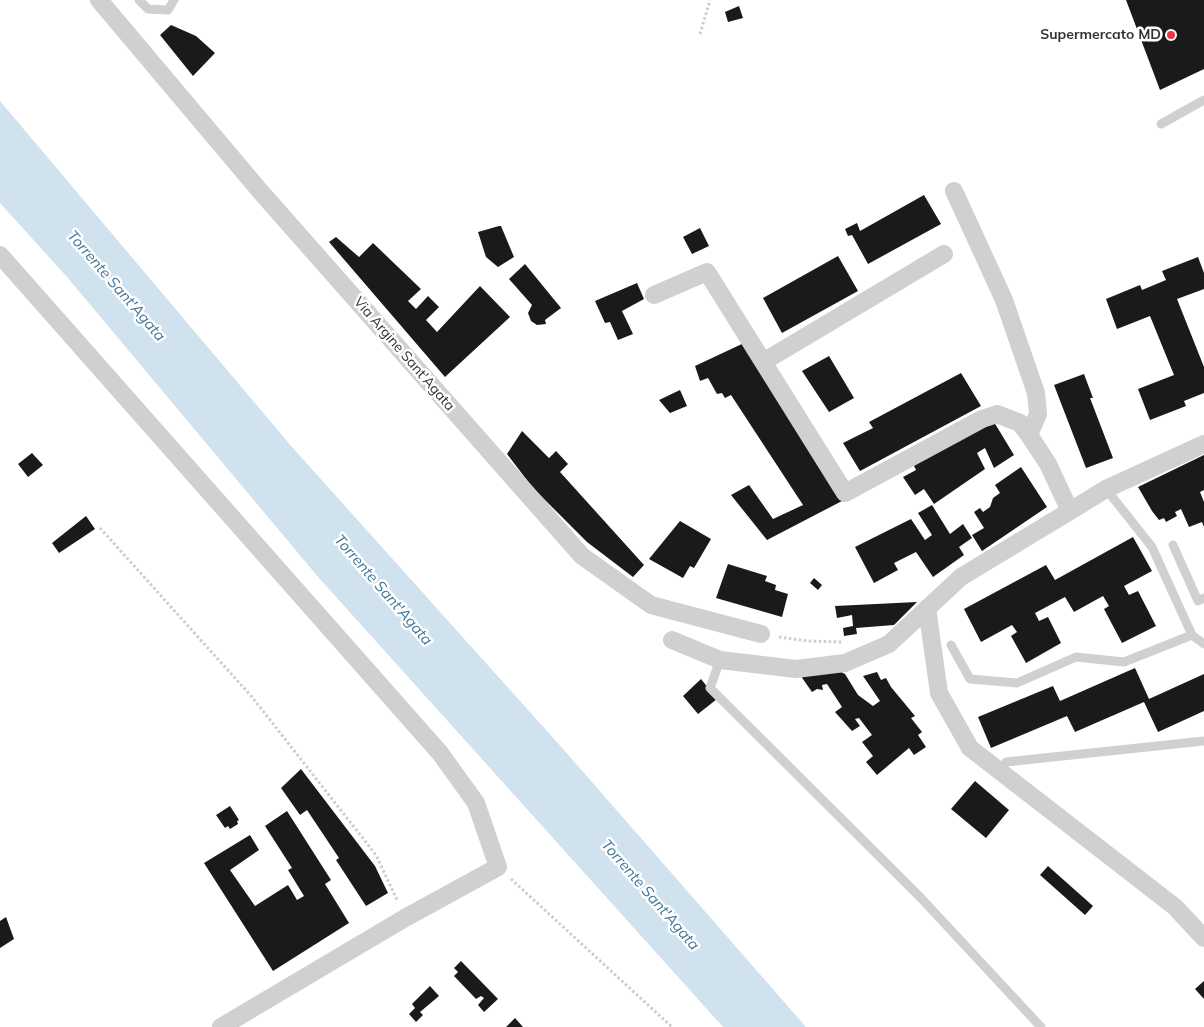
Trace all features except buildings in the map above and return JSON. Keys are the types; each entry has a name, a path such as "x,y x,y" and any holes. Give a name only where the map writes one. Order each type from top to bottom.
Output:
{"street":[{"name":"Via Argine Sant'Agata","path":"99,0 266,198 582,556 651,605 762,634"},
{"path":"954,190 1004,300 1036,393 1038,414 1029,435"},
{"path":"763,362 944,254"},
{"path":"0,255 440,753 476,803 498,867 405,918 221,1027"},
{"path":"654,295 707,272 845,492 982,419 997,414 1020,423 1048,464 1070,511"},
{"path":"672,640 720,660 796,669 845,662 889,644 961,577 1106,489 1204,444"},
{"path":"927,608 939,694 970,748 1202,930"}],"lane":[{"path":"139,0 148,9 168,10 174,0"},
{"path":"1161,124 1204,100"},
{"path":"1106,489 1152,547 1192,635 1204,644"},
{"path":"1173,545 1198,601 1204,598"},
{"path":"951,645 970,678 1016,683 1076,657 1124,662 1192,635"},
{"path":"720,660 710,688 920,897 1041,1027"},
{"path":"1006,762 1204,741"}],"path":[{"path":"700,34 710,0"},
{"path":"100,528 252,697 376,855 405,918"},
{"path":"762,634 808,641 846,642"},
{"path":"498,867 672,1027"}],"water":[{"name":"Torrente Sant'Agata","path":"0,101 292,447 564,750 806,1027 723,1027 319,578 67,277 0,203"}],"place":[{"name":"Supermercato MD","path":"1171,35"}]}
